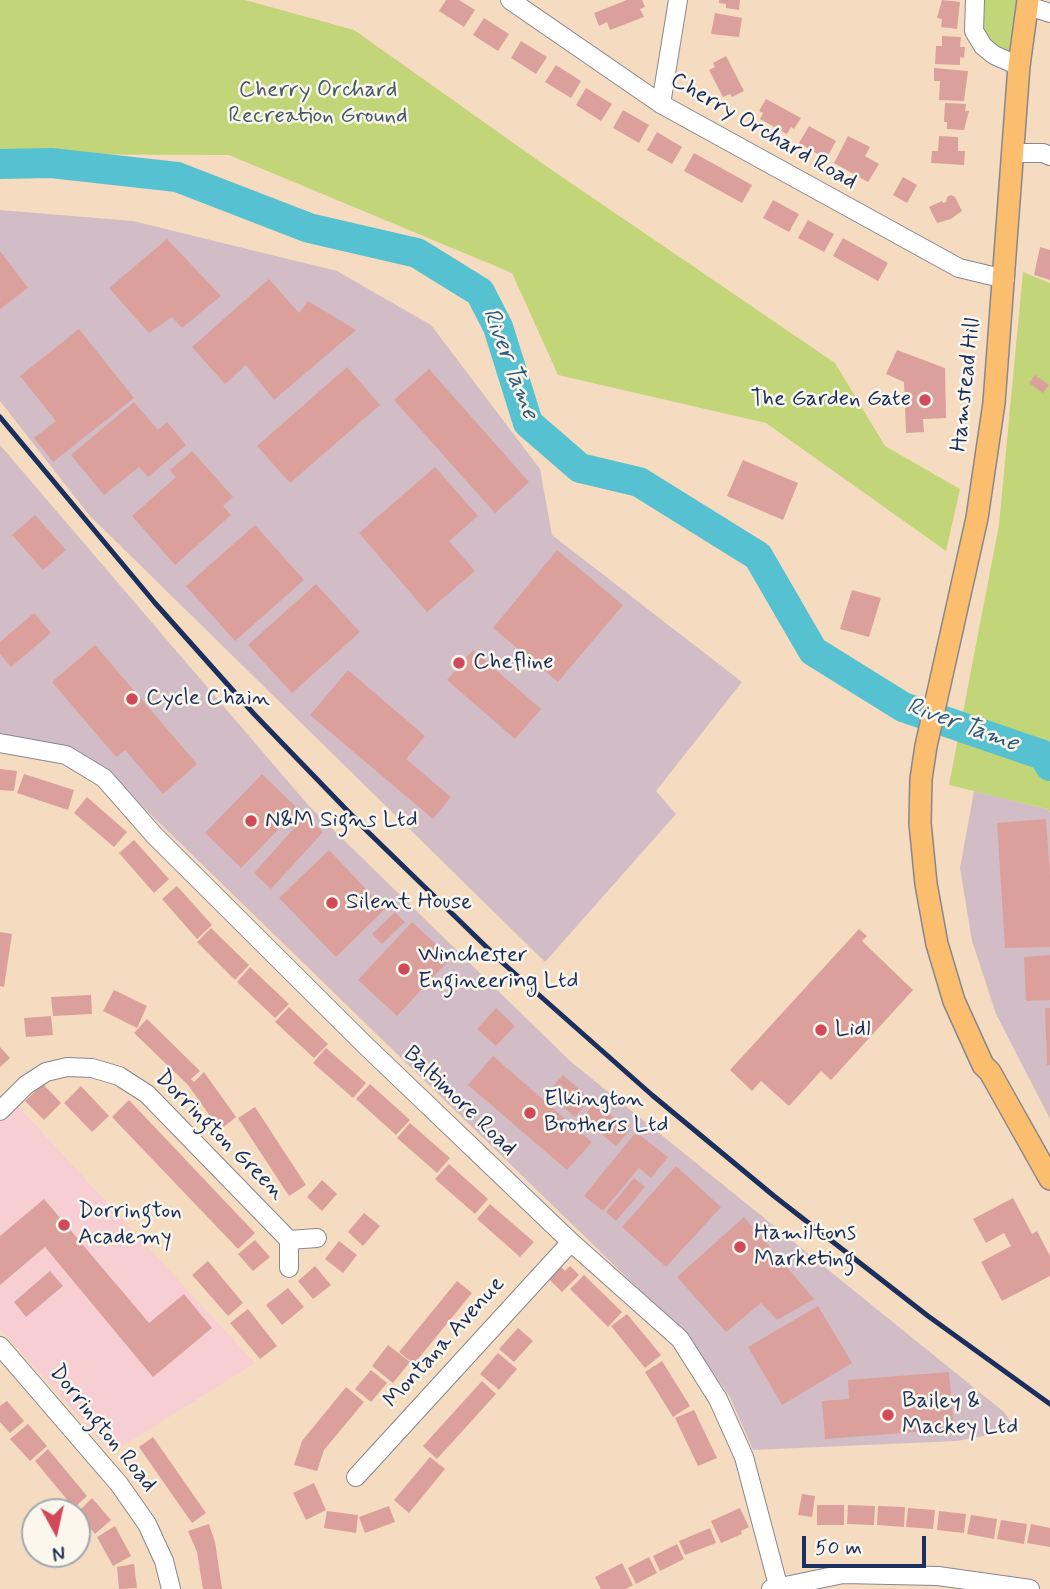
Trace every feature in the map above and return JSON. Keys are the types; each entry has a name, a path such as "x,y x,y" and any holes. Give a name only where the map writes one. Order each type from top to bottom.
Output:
{"main road":[{"name":"Hamstead Hill","path":"1028,3 1019,66 994,403 977,518 926,746 921,779 920,831 937,944 954,1001 983,1065 1050,1179"}],"street":[{"name":"Cherry Orchard Road","path":"510,0 661,104 959,268 1005,279"},
{"path":"661,104 678,0"},
{"path":"975,0 974,31 983,46 994,55 1019,66"},
{"path":"1028,3 1050,13"},
{"path":"1013,153 1043,153 1050,156"},
{"name":"Baltimore Road","path":"0,743 66,755 104,778 154,835 346,1026 571,1242 680,1339 718,1399 750,1472 776,1588"},
{"name":"Dorrington Green","path":"0,1111 26,1085 46,1072 67,1067 92,1068 119,1076 147,1094 289,1240"},
{"path":"289,1268 289,1240 317,1238"},
{"name":"Montana Avenue","path":"356,1477 571,1242"},
{"name":"Dorrington Road","path":"0,1346 119,1484 147,1524 164,1561 170,1589"},
{"path":"776,1588 843,1574 938,1576 1030,1589"}],"shaded area":[{"path":"0,210 133,221 337,271 431,325 540,469 552,535 742,682 656,791 676,814 545,962 89,515 0,401"},
{"path":"0,445 309,806 570,1061 1004,1412 1016,1430 957,1441 753,1450 730,1397 688,1337 108,773 0,736"},
{"path":"974,791 1050,812 1050,1119 996,1014 972,941 960,868"},
{"name":"Dorrington Academy","path":"17,1105 255,1363 112,1453 0,1329 0,1122"}],"green space":[{"name":"Cherry Orchard Recreation Ground","path":"0,0 245,0 354,30 546,166 835,363 885,446 960,489 946,551 766,423 558,375 512,273 229,155 0,154"},
{"path":"979,0 1019,0 1009,54 983,42"},
{"path":"1023,272 1050,283 1050,812 1047,809 949,785 999,525"}],"building":[{"path":"446,0 459,0 475,10 464,27 439,11"},
{"path":"627,0 642,0 645,7 640,9 644,17 610,30 607,22 599,26 594,13"},
{"path":"719,0 740,0 739,10 726,8 726,4 719,3"},
{"path":"942,0 960,2 957,29 941,27 942,19 937,18"},
{"path":"715,13 742,18 739,37 711,34"},
{"path":"484,18 509,34 498,51 473,35"},
{"path":"942,36 961,37 960,47 965,47 964,58 960,57 960,65 935,64 936,46 942,46"},
{"path":"521,41 547,57 536,74 511,58"},
{"path":"726,56 744,91 732,97 730,94 723,97 709,70 715,67 713,63"},
{"path":"556,65 581,81 571,98 545,82"},
{"path":"934,68 968,71 964,101 939,100 940,81 934,81"},
{"path":"586,88 612,104 601,121 576,105"},
{"path":"766,99 801,118 794,129 791,127 787,134 760,119 763,113 759,111"},
{"path":"945,103 966,104 965,111 969,111 964,130 947,129 947,122 944,122"},
{"path":"623,110 649,125 639,143 613,128"},
{"path":"809,126 836,141 826,159 799,143"},
{"path":"657,132 682,147 672,164 647,150"},
{"path":"848,136 870,147 865,156 879,164 868,182 834,163"},
{"path":"939,136 958,137 958,151 965,151 964,165 931,163 932,151 938,151"},
{"path":"694,153 752,185 742,203 684,171"},
{"path":"903,177 917,185 907,203 893,195"},
{"path":"951,195 955,197 962,211 951,219 937,223 929,207 946,202"},
{"path":"773,200 799,214 789,232 763,218"},
{"path":"808,220 834,234 824,252 798,238"},
{"path":"843,238 888,263 878,281 833,256"},
{"path":"167,239 221,296 182,328 172,317 149,333 109,288"},
{"path":"1040,247 1050,250 1050,280 1034,275"},
{"path":"0,251 28,288 0,309"},
{"path":"269,279 299,313 308,301 356,330 274,400 246,365 225,384 192,347"},
{"path":"79,329 134,398 53,462 34,438 56,421 20,376"},
{"name":"The Garden Gate","path":"897,350 945,368 946,418 923,419 924,432 906,433 904,382 886,374"},
{"path":"347,367 380,405 290,483 257,446"},
{"path":"429,369 529,482 495,513 394,400"},
{"path":"1035,375 1049,385 1043,393 1029,383"},
{"path":"134,402 158,430 167,422 186,445 148,477 139,467 104,495 71,455"},
{"path":"192,451 233,497 223,506 231,515 175,565 132,516 176,477 170,470"},
{"path":"743,460 798,483 783,520 727,496"},
{"path":"435,467 478,516 449,541 475,571 427,612 359,533"},
{"path":"35,515 66,550 43,570 12,535"},
{"path":"255,525 304,580 235,641 186,586"},
{"path":"557,550 623,605 558,682 493,628"},
{"path":"316,584 360,632 292,693 248,645"},
{"path":"852,590 881,598 869,637 840,629"},
{"path":"34,613 51,633 11,667 0,654 0,642"},
{"path":"95,645 197,764 163,794 125,750 116,757 52,682"},
{"path":"473,650 541,709 515,739 447,680"},
{"path":"348,670 425,736 406,759 451,797 433,819 310,715"},
{"path":"0,769 17,771 14,791 0,790"},
{"path":"24,774 74,790 68,810 17,793"},
{"name":"N&M Signs Ltd","path":"262,774 298,809 241,868 205,833"},
{"path":"87,797 127,832 114,847 74,813"},
{"path":"305,816 323,832 271,889 254,873"},
{"path":"1046,819 1050,875 1050,947 1005,948 997,823"},
{"path":"134,840 169,879 154,893 119,853"},
{"name":"Silent House","path":"329,850 385,909 336,957 279,898"},
{"path":"177,886 212,925 197,939 162,899"},
{"path":"395,912 405,922 382,944 372,934"},
{"name":"Winchester Engineering Ltd","path":"412,922 451,958 397,1016 358,980"},
{"path":"211,928 249,965 235,980 197,942"},
{"name":"Lidl","path":"859,929 867,936 862,941 913,990 831,1080 821,1071 789,1106 761,1081 752,1091 730,1070"},
{"path":"0,932 12,934 4,987 0,986"},
{"path":"1050,955 1050,1000 1026,1001 1024,957"},
{"path":"250,967 289,1004 275,1018 237,982"},
{"path":"114,990 147,1006 137,1028 103,1011"},
{"path":"91,995 92,1014 53,1016 51,997"},
{"path":"289,1007 328,1044 314,1058 275,1022"},
{"path":"496,1008 515,1026 496,1046 477,1029"},
{"path":"1045,1008 1050,1008 1050,1065 1047,1065"},
{"path":"51,1016 53,1035 26,1037 24,1018"},
{"path":"147,1019 200,1071 191,1079 194,1082 204,1072 236,1117 220,1130 188,1085 134,1033"},
{"path":"0,1047 10,1058 0,1067"},
{"path":"326,1048 366,1083 353,1098 313,1063"},
{"name":"Elkington Brothers Ltd","path":"493,1056 592,1142 567,1170 468,1085"},
{"path":"563,1075 590,1099 575,1117 547,1093"},
{"path":"43,1084 61,1103 44,1120 25,1101"},
{"path":"370,1084 410,1120 396,1135 356,1099"},
{"path":"81,1086 109,1116 92,1132 64,1103"},
{"path":"129,1100 255,1233 238,1249 112,1117"},
{"path":"595,1102 630,1130 616,1146 582,1118"},
{"path":"255,1107 306,1185 289,1196 238,1118"},
{"path":"410,1123 450,1158 437,1173 397,1138"},
{"path":"636,1132 668,1157 651,1178 639,1168 603,1211 584,1196"},
{"path":"449,1164 488,1199 475,1214 435,1179"},
{"path":"676,1166 721,1207 666,1267 622,1227"},
{"path":"634,1178 645,1187 616,1221 606,1212"},
{"path":"322,1180 337,1194 322,1211 307,1197"},
{"path":"1013,1198 1032,1234 1037,1231 1050,1256 1050,1276 1002,1301 981,1262 1011,1246 1004,1233 986,1243 973,1219"},
{"path":"44,1199 149,1323 184,1294 212,1328 153,1377 45,1247 0,1285 0,1236"},
{"path":"490,1204 534,1242 520,1257 477,1219"},
{"path":"364,1213 380,1226 363,1246 348,1232"},
{"name":"Hamiltons Marketing","path":"744,1217 814,1299 777,1320 761,1303 726,1332 677,1277"},
{"path":"255,1240 270,1257 253,1271 238,1254"},
{"path":"339,1241 357,1255 343,1273 325,1259"},
{"path":"208,1261 243,1303 228,1316 192,1275"},
{"path":"315,1266 331,1285 313,1299 298,1281"},
{"path":"570,1266 579,1275 562,1292 549,1279 561,1267 565,1271"},
{"path":"50,1271 63,1286 26,1317 14,1302"},
{"path":"584,1275 622,1312 608,1327 570,1289"},
{"path":"457,1281 472,1293 414,1364 399,1352"},
{"path":"288,1288 304,1307 282,1325 266,1305"},
{"name":"Bailey & Mackey Ltd","path":"818,1306 852,1363 782,1405 748,1347"},
{"path":"248,1309 277,1346 260,1359 230,1323"},
{"path":"627,1314 661,1355 645,1368 611,1326"},
{"path":"518,1328 533,1341 514,1362 499,1349"},
{"path":"388,1345 410,1362 393,1383 372,1366"},
{"path":"498,1353 517,1369 499,1390 480,1374"},
{"path":"662,1361 690,1406 673,1417 645,1372"},
{"path":"371,1370 387,1383 371,1402 355,1389"},
{"name":"Bailey & Mackey Ltd","path":"949,1372 954,1429 825,1439 822,1401 849,1399 848,1380"},
{"path":"482,1381 496,1394 437,1459 423,1446"},
{"path":"346,1387 364,1402 324,1450 317,1471 294,1465 302,1441"},
{"path":"7,1401 24,1421 10,1433 0,1422 0,1406"},
{"path":"694,1410 717,1458 698,1466 675,1418"},
{"path":"28,1424 47,1446 30,1461 10,1439"},
{"path":"153,1437 206,1513 192,1523 139,1447"},
{"path":"48,1449 87,1496 66,1498 35,1461"},
{"path":"430,1457 445,1469 409,1513 394,1500"},
{"path":"314,1483 326,1510 306,1520 293,1493"},
{"path":"802,1494 815,1496 812,1517 798,1515"},
{"path":"91,1499 111,1520 95,1534 91,1529"},
{"path":"817,1505 844,1505 844,1525 817,1525"},
{"path":"848,1505 875,1506 874,1525 847,1524"},
{"path":"389,1506 395,1522 365,1533 359,1517"},
{"path":"878,1506 905,1507 904,1527 877,1525"},
{"path":"740,1508 749,1527 741,1531 742,1534 721,1543 711,1521"},
{"path":"908,1508 935,1510 933,1529 906,1527"},
{"path":"327,1511 358,1515 356,1533 324,1528"},
{"path":"939,1511 966,1514 964,1533 937,1530"},
{"path":"971,1515 997,1519 994,1539 967,1534"},
{"path":"1001,1520 1027,1524 1024,1544 997,1539"},
{"path":"209,1524 215,1542 222,1589 203,1589 197,1552 188,1531"},
{"path":"1031,1524 1050,1528 1050,1547 1027,1543"},
{"path":"115,1526 131,1556 113,1566 97,1537"},
{"path":"710,1528 716,1543 685,1555 679,1541"},
{"path":"677,1544 684,1559 660,1571 653,1556"},
{"path":"649,1557 657,1573 636,1584 628,1568"},
{"path":"622,1563 633,1585 626,1589 601,1589 595,1577"},
{"path":"134,1564 137,1588 119,1589 117,1567"}],"waterway":[{"name":"River Tame","path":"0,164 51,163 177,177 309,228 417,253 480,292 498,327 528,423 580,468 639,482 758,556 813,651 903,707 1043,755 1050,766"}],"railway":[{"path":"0,417 155,603 254,714 368,832 504,964 652,1095 774,1196 928,1316 1050,1404"}],"place":[{"name":"The Garden Gate","path":"925,400"},
{"name":"Chefline","path":"459,663"},
{"name":"Cycle Chain","path":"132,699"},
{"name":"N&M Signs Ltd","path":"251,821"},
{"name":"Silent House","path":"332,903"},
{"name":"Winchester Engineering Ltd","path":"404,969"},
{"name":"Lidl","path":"821,1030"},
{"name":"Elkington Brothers Ltd","path":"530,1113"},
{"name":"Dorrington Academy","path":"64,1225"},
{"name":"Hamiltons Marketing","path":"740,1247"},
{"name":"Bailey & Mackey Ltd","path":"888,1415"}]}
